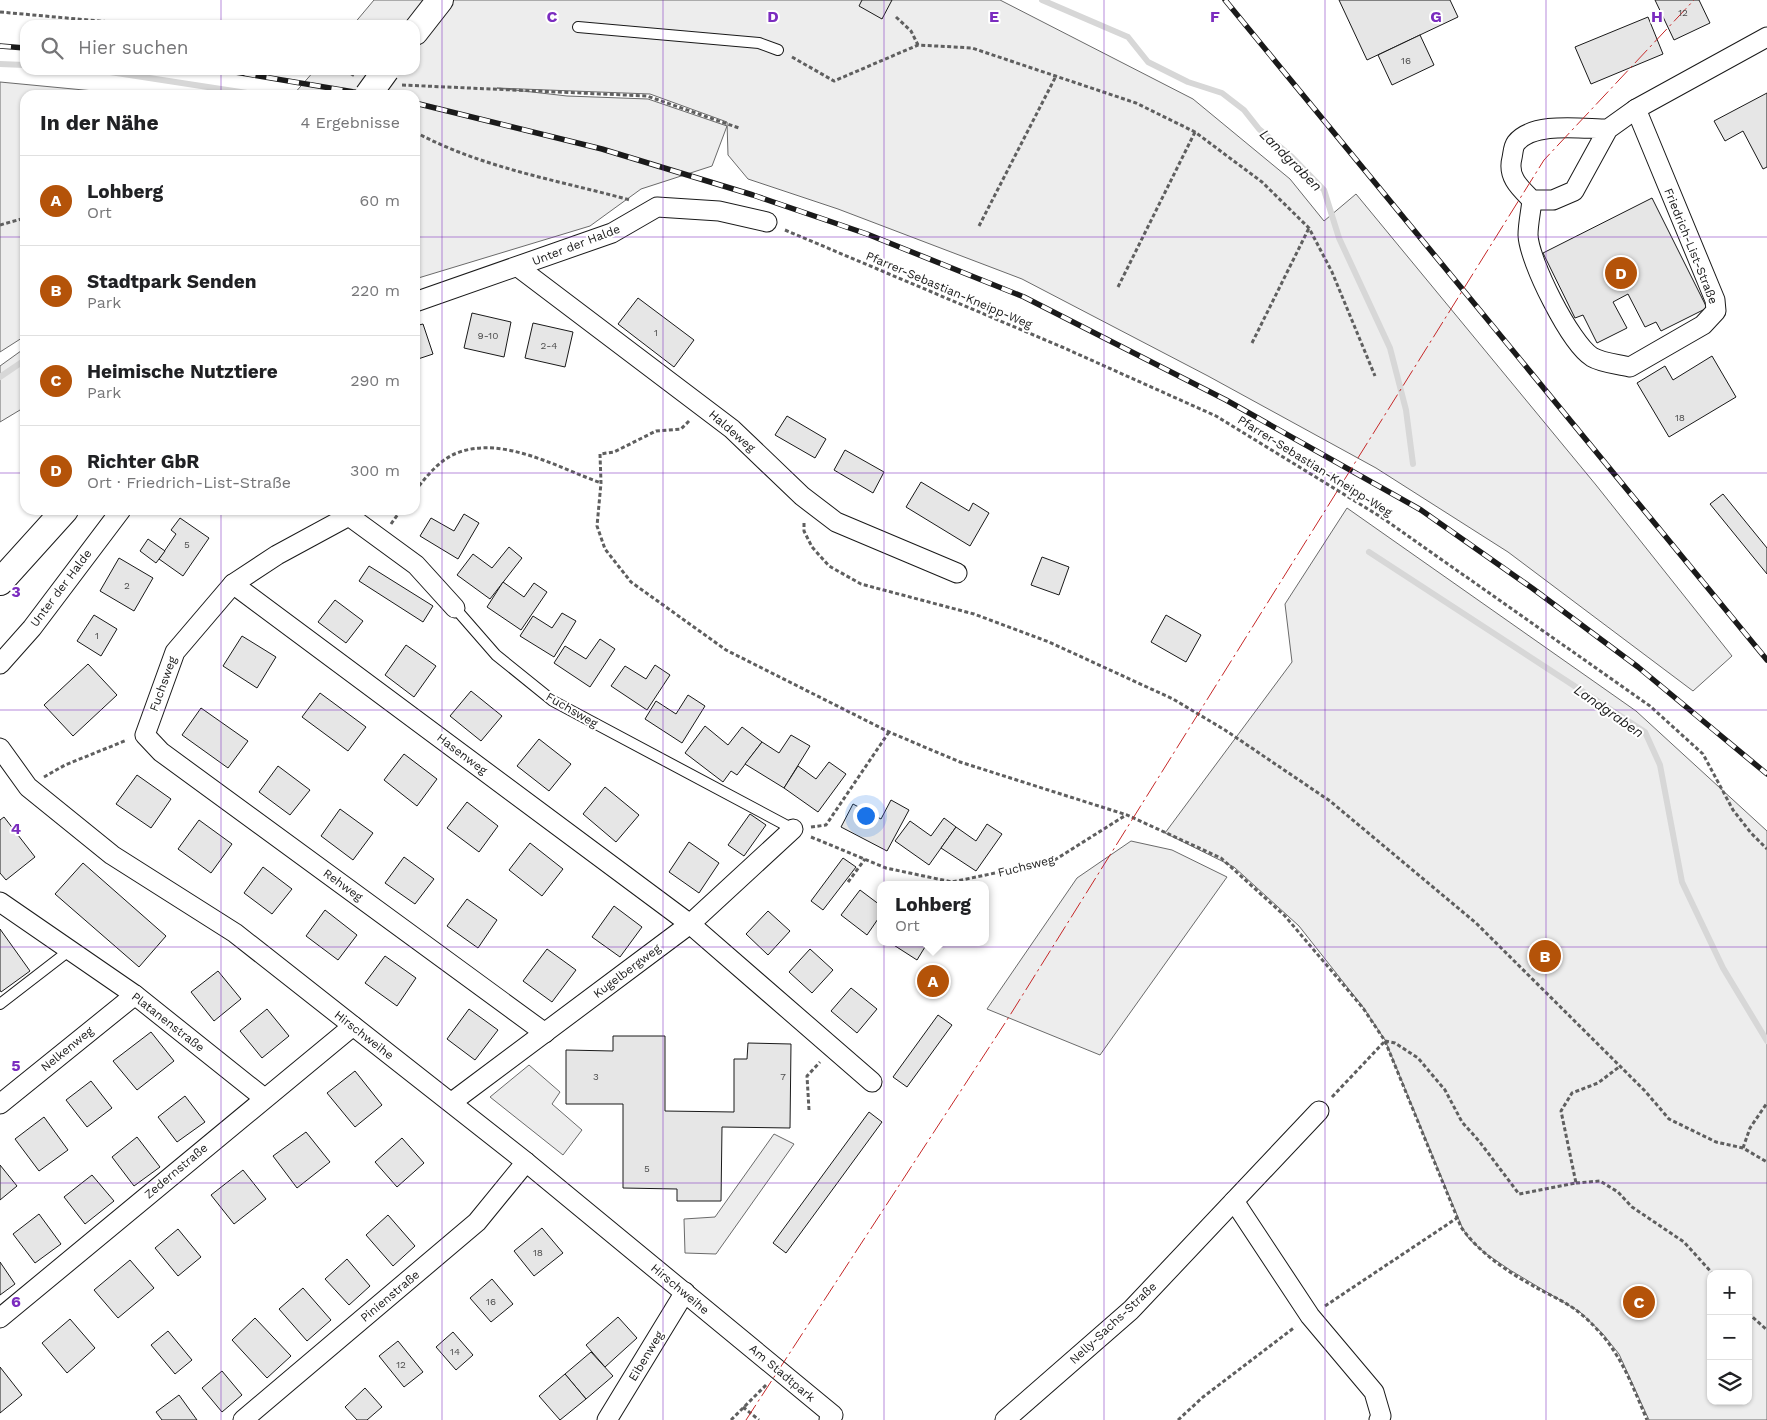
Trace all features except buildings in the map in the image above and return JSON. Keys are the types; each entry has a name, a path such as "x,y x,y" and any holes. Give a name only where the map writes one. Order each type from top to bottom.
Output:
{"main road":[{"path":"420,26 440,0"},
{"path":"361,83 390,78"},
{"path":"0,582 60,515"}],"street":[{"path":"1608,129 1544,128 1528,134 1515,144 1510,165 1516,184 1532,200 1553,200 1574,191 1608,129 1636,109 1767,37"},
{"name":"Friedrich-List-Straße","path":"1532,200 1528,236 1534,258 1557,310 1575,340 1592,357 1630,367 1704,325 1716,311 1715,300 1636,109"},
{"path":"657,207 719,211 767,222"},
{"name":"Unter der Halde","path":"420,300 612,233 657,207"},
{"name":"Haldeweg","path":"518,267 732,429 802,496 836,522 957,573"},
{"name":"Unter der Halde","path":"0,664 32,628 117,515"},
{"name":"Fuchsweg","path":"145,735 175,652 233,584 252,570 349,516 416,565 455,608"},
{"name":"Hasenweg","path":"233,584 690,924 872,1082"},
{"name":"Rehweg","path":"145,735 161,752 545,1033"},
{"name":"Hirschweihe","path":"0,748 28,787 112,855 236,933 352,1026 452,1102 727,1328"},
{"name":"Kugelbergweg","path":"452,1102 690,924 793,829"},
{"name":"Platanenstraße","path":"0,902 135,995 264,1098"},
{"name":"Nelkenweg","path":"0,1104 135,995"},
{"name":"Zedernstraße","path":"0,1318 352,1026"},
{"name":"Nelly-Sachs-Straße","path":"1007,1419 1131,1310 1319,1111"},
{"name":"Pinienstraße","path":"244,1420 477,1222 526,1162"},
{"path":"1234,1201 1310,1316 1374,1392 1381,1416 1379,1420"},
{"name":"Eibenweg","path":"607,1420 685,1292"},
{"name":"Am Stadtpark","path":"727,1328 780,1371 833,1418"}],"lane":[{"path":"578,27 759,43 778,50"},
{"name":"Fuchsweg","path":"455,608 496,655 553,701 793,829"},
{"path":"0,1004 70,950"}],"path":[{"path":"0,12 89,20"},
{"path":"896,17 911,31 918,45"},
{"path":"778,50 834,81 918,45 972,48 1136,103 1195,132 1262,182 1309,228 1332,272 1375,376"},
{"path":"351,75 361,83"},
{"path":"980,226 1056,76"},
{"path":"390,78 533,92 647,96 740,128"},
{"path":"1118,287 1195,132"},
{"path":"420,135 444,148 506,170 657,207"},
{"path":"0,225 20,219"},
{"name":"Pfarrer-Sebastian-Kneipp-Weg","path":"767,222 1062,347 1216,416 1381,517 1650,706 1703,754 1734,810 1767,849"},
{"path":"1252,343 1309,228"},
{"path":"704,407 680,429 656,432 614,452 600,454 601,483 598,526 605,549 631,582 726,650 889,732 960,762 1127,815 1220,858 1285,916 1363,1008 1385,1041 1458,1218 1469,1239 1484,1254 1580,1313 1602,1334 1618,1354 1648,1420"},
{"path":"420,485 432,470 457,453 488,447 525,453 601,483"},
{"path":"802,496 804,531 812,547 829,566 861,584 974,614 1050,642 1172,699 1225,730 1330,801 1476,923 1645,1091 1669,1119 1716,1142 1742,1148 1767,1162"},
{"path":"793,829 826,825 889,732"},
{"path":"28,787 65,765 118,742 145,735"},
{"name":"Fuchsweg","path":"961,881 1053,861 1127,815"},
{"name":"Fuchsweg","path":"793,829 886,868 943,881"},
{"path":"848,882 865,859"},
{"path":"1319,1111 1385,1041"},
{"path":"1385,1041 1395,1043 1418,1058 1445,1090 1462,1122 1479,1141 1519,1194 1576,1183 1600,1181 1618,1192 1632,1207 1684,1242 1709,1270"},
{"path":"809,1110 807,1076 833,1048"},
{"path":"1576,1183 1560,1111 1572,1093 1598,1083 1619,1067"},
{"path":"1742,1148 1750,1128 1767,1103"},
{"path":"1178,1420 1202,1397 1310,1316 1364,1278 1458,1218"},
{"path":"1750,1315 1767,1330"},
{"path":"732,1420 780,1371"},
{"path":"743,1407 759,1420"}],"shaded area":[{"path":"374,0 1000,0 1193,99 1290,179 1324,221 1356,194 1596,485 1732,656 1693,691 1508,552 1376,468 1208,376 1022,279 838,209 748,179 728,155 727,122 650,94 497,88 567,96 648,99 727,126 712,166 641,189 590,226 420,277 420,90 297,90 311,75 420,75 420,20 357,20"},
{"path":"0,82 84,90 20,90 20,339 0,352"},
{"path":"20,352 20,410 0,422 0,366"},
{"path":"1347,508 1636,711 1767,831 1767,1420 1649,1420 1619,1354 1603,1334 1580,1312 1510,1270 1485,1253 1469,1239 1462,1227 1385,1040 1363,1007 1299,926 1234,867 1165,833 1292,662 1285,604"},
{"path":"1131,841 1172,850 1227,877 1100,1055 987,1009 1077,878"},
{"path":"529,1065 560,1092 552,1104 582,1130 563,1155 490,1097"},
{"path":"774,1134 794,1144 716,1254 685,1253 684,1219 715,1217"}],"waterway":[{"name":"Landgraben","path":"1042,0 1128,37 1148,62 1188,82 1222,93 1244,110 1259,129 1292,157 1324,190 1339,238 1390,348 1406,410 1413,464"},
{"path":"0,64 20,65"},
{"path":"130,75 227,90"},
{"path":"0,377 20,363"},
{"name":"Landgraben","path":"1369,552 1645,732 1660,765 1682,882 1723,968 1767,1041"}],"railway":[{"path":"1225,0 1767,660"},
{"path":"0,46 20,48"},
{"path":"253,75 342,90"},
{"path":"420,104 602,149 753,195 867,234 1024,297 1226,400 1421,510 1532,588 1638,667 1767,774"}],"power":[{"path":"746,1420 1007,1020 1544,160 1694,0"}],"place":[{"name":"Richter GbR","path":"1621,273"},
{"name":"Stadtpark Senden","path":"1545,956"},
{"name":"Lohberg","path":"933,981"},
{"name":"Heimische Nutztiere","path":"1639,1302"}]}
